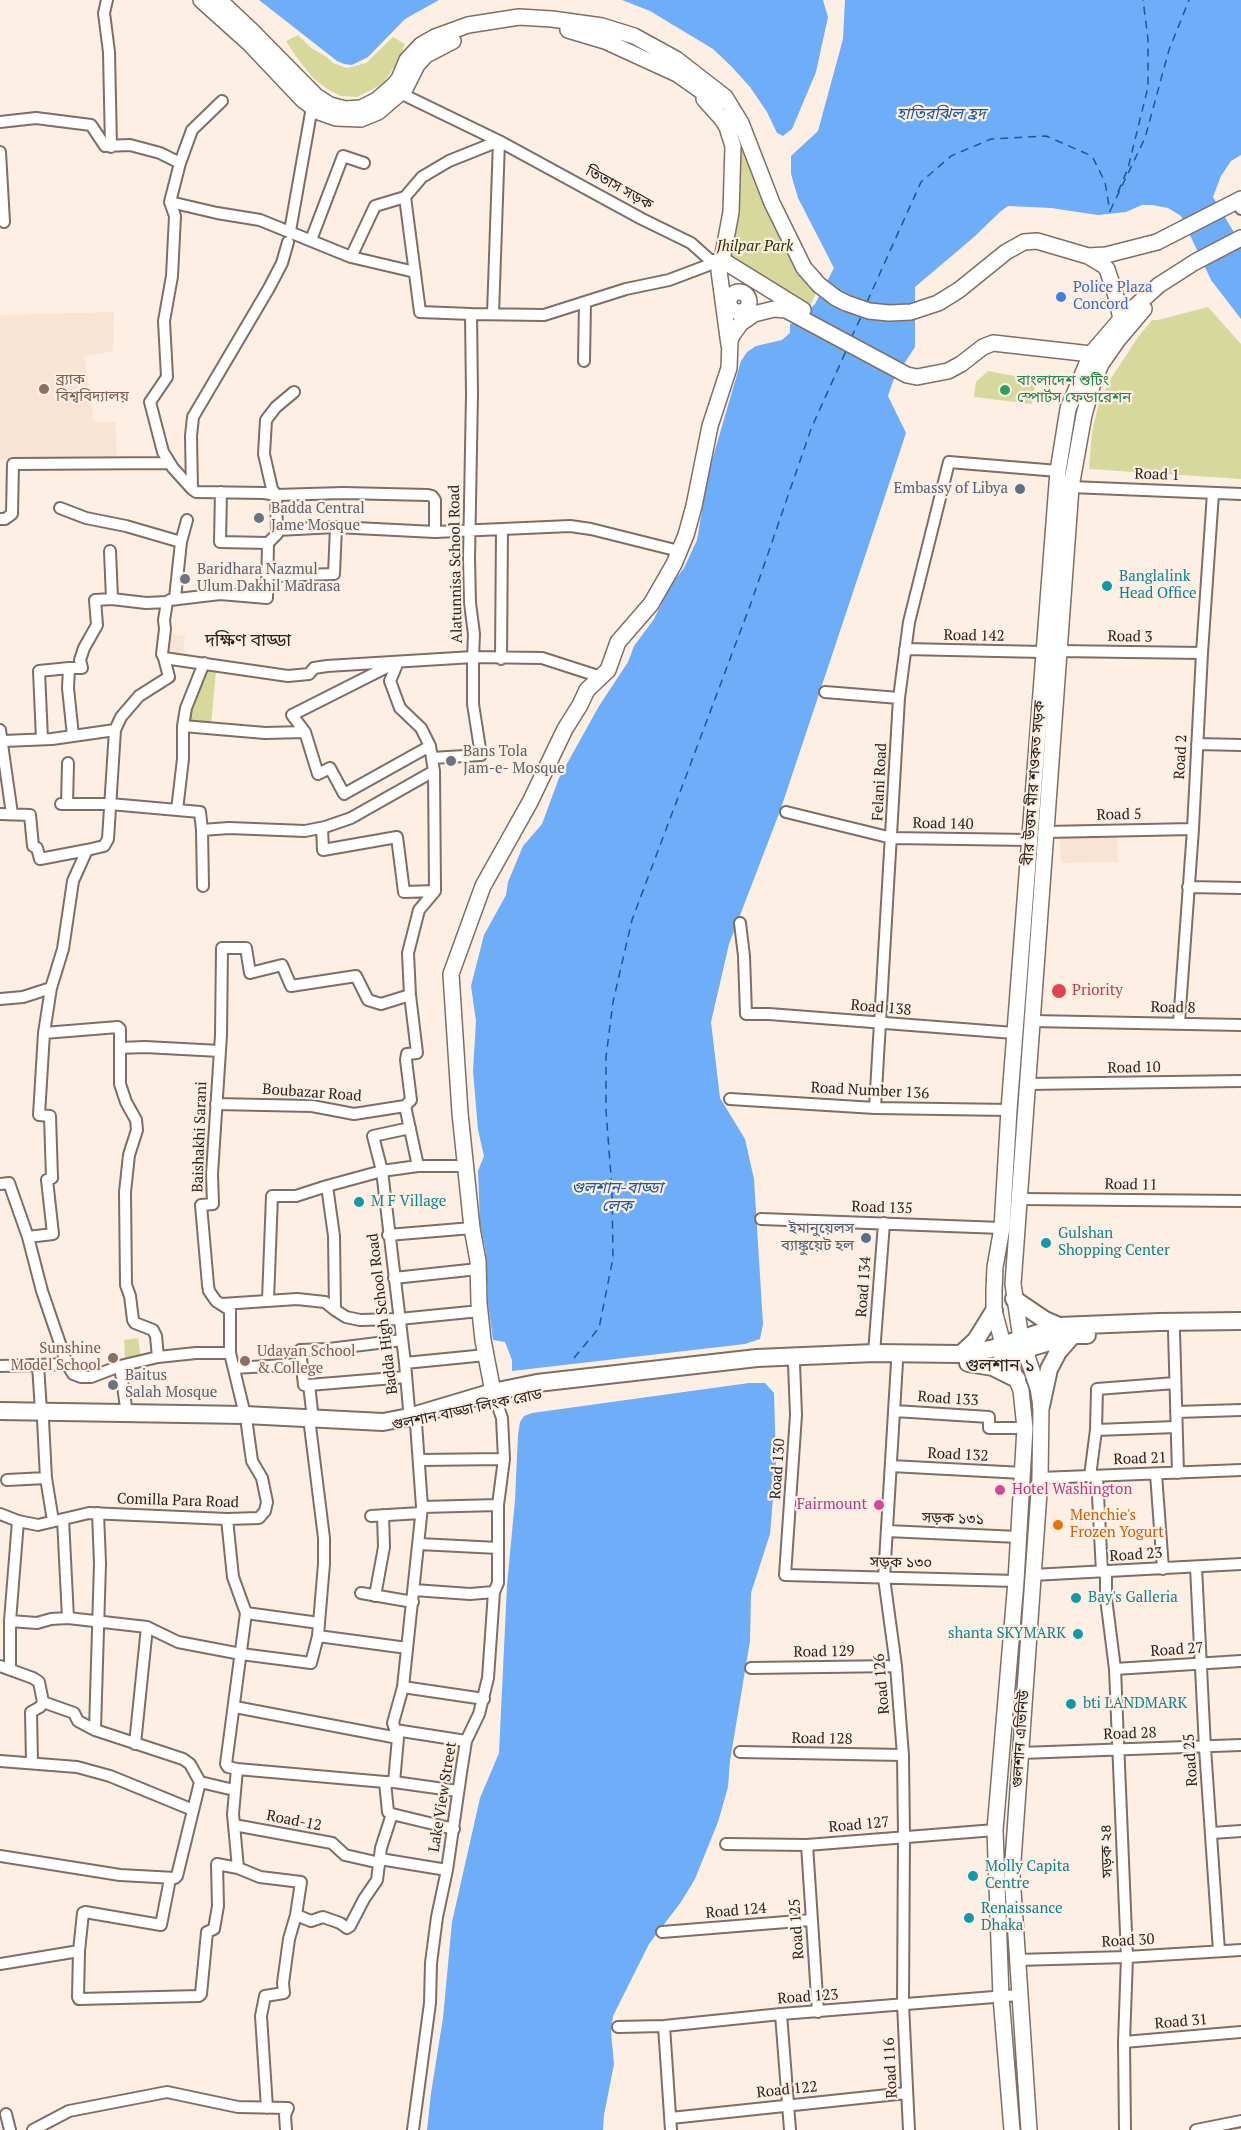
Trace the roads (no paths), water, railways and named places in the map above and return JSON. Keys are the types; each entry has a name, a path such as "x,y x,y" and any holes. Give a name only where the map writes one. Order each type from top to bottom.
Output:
{"main road":[{"path":"201,0 250,44 312,107 332,117 361,119 378,112 408,85 417,65 432,50 486,31 517,27 542,27 582,33 625,49 677,74 712,107 727,127 733,146 734,177 731,212 723,261 719,271 726,302 730,352"},
{"path":"219,0 316,96 330,105 345,109 361,108 377,100 399,79 407,60 416,50 427,41 455,29 519,17 580,22 634,36 676,59 725,97 735,111 772,203 804,268 819,285 846,303 869,311 899,313 922,310 947,298 997,258 1024,242 1037,241 1088,256 1107,269 1125,323"},
{"path":"580,22 640,47 712,98 746,135"},
{"path":"734,177 743,171 760,173"},
{"path":"1088,256 1106,255 1137,248 1241,204"},
{"path":"1197,266 1241,238"},
{"path":"1197,266 1241,248"},
{"path":"723,261 758,282 791,308 917,377 948,371 961,364 983,346 993,343 1091,354"},
{"name":"বীর উত্তম মীর শওকত সড়ক","path":"1022,1344 1013,1284 1046,832 1058,471 1068,409 1091,354 1125,323 1159,285 1197,266"},
{"path":"747,294 758,282"},
{"path":"726,302 737,292 747,294"},
{"path":"494,1396 480,1311 478,1269 460,1113 451,974 483,886 530,802 586,690 608,670 618,642 651,604 679,551 689,525 710,426 729,368 730,340 748,314 747,294"},
{"path":"726,302 731,310 748,314 791,308"},
{"name":"বীর উত্তম মীর শওকত সড়ক","path":"1005,1350 994,1311 995,1267 1002,1228 1014,1033 1030,840 1051,651 1071,487 1084,415 1101,364 1125,323"},
{"path":"1014,1033 1032,1021"},
{"path":"1014,1299 1066,1331 1241,1331"},
{"path":"964,1358 994,1311"},
{"path":"964,1358 1005,1350 1066,1331 1159,1322 1241,1321"},
{"path":"1041,1406 1049,1369 1066,1331"},
{"name":"গুলশান এভিনিউ","path":"1022,1344 1038,1388 1041,1406 1040,1478 1012,1875 1029,2130"},
{"name":"গুলশান এভিনিউ","path":"1005,1350 1023,1397 1025,1428 1016,1581 995,1830 1001,1997 1012,2130"},
{"name":"গুলশান বাড্ডা লিংক রোড","path":"0,1421 42,1416 127,1414 312,1423 412,1421 537,1383 755,1358 874,1353 964,1358"},
{"path":"487,1358 494,1372 503,1381 518,1387"},
{"path":"964,1358 993,1367 1017,1378"},
{"name":"গুলশান বাড্ডা লিংক রোড","path":"494,1396 543,1393 758,1365 964,1358"},
{"name":"গুলশান বাড্ডা লিংক রোড","path":"0,1411 42,1416 246,1420"}],"street":[{"path":"107,0 104,13 109,52 111,147"},
{"name":"তিতাস সড়ক","path":"400,93 500,141 642,219 691,243 710,260 723,261"},
{"path":"222,101 192,130 180,163 170,202 175,216 172,276 164,321 167,377 150,402 163,452 196,492 432,496 435,500 435,532"},
{"path":"192,489 190,436 193,417 282,263 289,237 312,107"},
{"path":"0,122 36,118 91,124 105,146 130,145 160,153 180,163"},
{"path":"351,257 375,206 405,197 422,177 449,161 500,141 493,314"},
{"path":"0,152 3,222"},
{"path":"311,240 343,156 364,163"},
{"path":"405,197 420,312 544,315 626,289 669,280 723,261"},
{"path":"170,202 260,220 289,237 311,240 351,257 415,272"},
{"path":"584,361 585,303"},
{"name":"Alatunnisa School Road","path":"164,658 288,676 309,674 314,668 327,666 473,657 474,634 470,603 469,558 471,314"},
{"path":"42,740 39,671 82,668 80,660 84,648 97,625 95,600 112,599 146,603 220,594 267,598 268,543 277,534 277,530 276,495 272,489 264,454 266,420 276,407 294,392"},
{"path":"0,519 5,519 12,514 13,464 169,462"},
{"name":"Felani Road","path":"875,1108 899,698 909,622 949,462 1058,471"},
{"name":"Road 1","path":"1071,487 1241,494"},
{"path":"221,492 220,542 268,543"},
{"name":"Road 2","path":"1179,1023 1213,493"},
{"path":"60,508 86,518 126,526 181,542"},
{"path":"115,730 42,740 1,736 6,814 30,815 33,846 37,848 40,860 94,850 107,843 115,730 132,702 169,677 162,654 164,620 171,600 181,542 188,520"},
{"path":"277,530 336,527 435,532 570,526 679,551"},
{"path":"268,576 334,574 336,527"},
{"path":"501,659 502,530"},
{"path":"110,551 112,599"},
{"name":"Road 142","path":"905,649 1051,651"},
{"name":"Road 3","path":"1051,651 1202,652"},
{"path":"432,759 481,755 473,704 473,657 542,658 601,677"},
{"path":"398,662 292,715 305,732 318,774 330,768 344,794 430,746"},
{"path":"398,662 390,681 400,708 421,728 430,746 434,771 435,891 419,910 408,953 417,1053 407,1054 411,1100 405,1106 418,1166"},
{"path":"177,810 186,708 204,663"},
{"path":"69,668 68,688 73,736"},
{"path":"825,692 899,698"},
{"path":"183,726 265,733 305,732"},
{"path":"1197,744 1241,745"},
{"path":"68,763 64,804 110,804 200,812 203,886"},
{"path":"202,830 229,828 306,831 322,828 351,818 434,771"},
{"name":"Road 140","path":"786,812 892,838 1030,840"},
{"path":"322,828 323,850 398,837 404,892 435,891"},
{"name":"Road 5","path":"1046,832 1193,829"},
{"path":"28,1238 53,1234 47,1180 52,1178 50,1116 39,1115 44,1033 51,988 63,949 73,880 87,850"},
{"path":"1188,887 1241,888"},
{"name":"Road 138","path":"740,924 744,956 746,1014 1014,1033"},
{"name":"Baishakhi Sarani","path":"226,1307 209,1291 201,1205 213,1204 212,1174 220,1051 222,948 246,948 250,973 282,965 291,986 356,976 368,1000 381,1004 410,994"},
{"path":"0,999 23,997 51,988"},
{"name":"Road 8","path":"1032,1021 1241,1025"},
{"path":"44,1033 118,1027 120,1029 120,1084 126,1102 136,1120 137,1130 129,1155 125,1192 126,1285 133,1320 153,1330 156,1336 158,1357"},
{"path":"120,1048 220,1051"},
{"name":"Road 10","path":"1027,1084 1241,1081"},
{"name":"Road Number 136","path":"730,1099 875,1108 1009,1110"},
{"name":"Boubazar Road","path":"216,1104 312,1106 354,1114 405,1106"},
{"name":"Badda High School Road","path":"392,1814 388,1812 389,1782 397,1734 393,1723 403,1687 422,1510 419,1460 406,1377 382,1171 373,1136 410,1128"},
{"path":"268,1300 272,1196 296,1196 382,1171 418,1166 466,1166"},
{"path":"0,1184 9,1183 66,1364 73,1374 91,1377 120,1366 158,1357 196,1353 230,1353"},
{"path":"327,1186 334,1236 334,1310"},
{"name":"Road 11","path":"1020,1199 1241,1201"},
{"name":"Road 135","path":"761,1219 1002,1228"},
{"name":"Road 134","path":"874,1353 884,1223"},
{"path":"388,1235 472,1228"},
{"path":"394,1278 478,1269"},
{"path":"246,1420 230,1353 226,1307 268,1300 297,1299 325,1302 346,1317 360,1320 399,1319 480,1311"},
{"path":"1174,1331 1178,1473"},
{"path":"402,1340 329,1349 300,1350 304,1385 406,1377"},
{"path":"405,1363 487,1358"},
{"name":"Road 126","path":"897,1362 884,1578 896,1666 903,1755 903,2004"},
{"path":"0,1366 66,1364"},
{"path":"234,1368 302,1364"},
{"path":"790,1449 793,1417 793,1364"},
{"name":"Road 130","path":"785,1575 796,1415 793,1364"},
{"path":"38,1365 46,1478 58,1520 68,1618"},
{"path":"120,1366 127,1414"},
{"name":"সড়ক ২৪","path":"1125,2130 1124,2042 1127,1957 1115,1669 1093,1476 1097,1389 1176,1383"},
{"path":"10,1620 38,1623 51,1619 68,1618 99,1621 147,1628 178,1642 242,1654 311,1663 318,1636 324,1538 309,1385"},
{"name":"Lake View Street","path":"413,2130 430,2002 434,1940 454,1829 466,1741 484,1699 488,1678 494,1592 498,1583 498,1505 504,1460 502,1418 494,1396"},
{"name":"Road 133","path":"895,1410 988,1417 989,1428 1025,1428"},
{"path":"1176,1412 1241,1410"},
{"name":"Comilla Para Road","path":"0,1514 38,1525 89,1513 227,1519 259,1518 265,1511 267,1502 262,1478 252,1461 246,1420"},
{"path":"1096,1430 1176,1427"},
{"path":"419,1460 504,1460"},
{"name":"Road 132","path":"891,1466 1023,1473"},
{"name":"Road 21","path":"1040,1478 1241,1470"},
{"path":"1156,1474 1163,1569"},
{"path":"7,1480 46,1478"},
{"path":"371,1516 498,1505"},
{"path":"95,1730 99,1621 98,1513"},
{"path":"375,1596 384,1547 383,1515"},
{"path":"227,1519 233,1577 246,1613 226,1762 228,1767 458,1791"},
{"path":"18,1521 5,1668 39,1682 43,1701 40,1707 31,1712 32,1763"},
{"name":"সড়ক ১৩১","path":"887,1531 1018,1537"},
{"path":"419,1544 498,1548"},
{"name":"Road 23","path":"1032,1575 1241,1564"},
{"name":"Road 25","path":"1196,1567 1205,1748 1220,1951"},
{"name":"সড়ক ১৩০","path":"785,1575 1016,1581"},
{"path":"414,1590 470,1594 494,1592"},
{"path":"361,1593 413,1602"},
{"path":"246,1613 319,1623"},
{"path":"135,1744 147,1628"},
{"path":"318,1636 407,1648"},
{"name":"Road 27","path":"1115,1669 1241,1661"},
{"name":"Road 129","path":"751,1668 896,1666"},
{"path":"403,1687 484,1699"},
{"path":"0,1856 60,1867 170,1879 177,1876 200,1782 190,1764 183,1759 95,1730 78,1721 74,1713 43,1701"},
{"path":"235,1707 397,1734 466,1741"},
{"name":"Road 28","path":"1021,1753 1241,1745"},
{"name":"Road 128","path":"740,1752 903,1755"},
{"path":"0,1761 77,1767 110,1776 193,1810"},
{"path":"237,1769 234,1790 234,1825 238,1868"},
{"path":"200,1782 234,1790"},
{"path":"296,1915 312,1921 323,1917 347,1928 377,1880 380,1856 392,1814 454,1829"},
{"name":"Road-12","path":"234,1825 332,1844 345,1855 380,1856 447,1870"},
{"name":"Road 127","path":"726,1844 807,1845 995,1830"},
{"path":"1212,1833 1241,1831"},
{"name":"Road 125","path":"807,1845 818,2012"},
{"path":"170,1879 161,1925 83,1913 78,1997 79,1999 200,1996 207,1932 214,1929 218,1906 217,1864 260,1876 301,1882 296,1915 289,1939 283,1983 284,1993 265,1996 261,2016 267,2108"},
{"name":"Road 124","path":"662,1932 811,1920"},
{"name":"Road 30","path":"1016,1960 1127,1957 1241,1950"},
{"path":"0,1964 79,1952"},
{"name":"Road 123","path":"618,2027 664,2026 1019,1995"},
{"name":"Road 116","path":"903,2004 909,2130"},
{"path":"781,2014 790,2130"},
{"path":"664,2026 671,2130"},
{"name":"Road 31","path":"1124,2042 1241,2032"},
{"path":"33,2130 69,2111 167,2092 238,2107 288,2108 285,2115 286,2130"},
{"name":"Road 122","path":"671,2118 907,2093"},
{"path":"6,2114 10,2130"},
{"path":"1196,2130 1241,2121"}],"water":[{"path":"259,0 439,0 405,19 368,57 352,65 337,61"},
{"path":"622,0 823,0 828,17 816,72 792,129 783,136 777,133 767,112 750,87 713,49 650,11"},
{"name":"গুলশান-বাড্ডা লেক","path":"845,0 1241,0 1241,155 1231,161 1221,176 1213,197 1241,244 1241,319 1211,280 1181,216 1168,208 1152,205 1142,205 1126,212 1098,215 1051,208 1008,206 915,287 915,347 893,381 888,396 906,433 780,811 729,944 711,1022 720,1098 745,1139 754,1179 763,1324 760,1339 745,1344 512,1371 512,1360 505,1342 493,1340 488,1303 486,1253 480,1223 478,1171 484,1156 478,1130 473,1071 476,1021 471,986 484,935 506,895 508,882 523,846 542,824 559,778 599,706 628,662 634,646 654,619 670,586 684,568 697,540 708,474 741,361 747,352 756,346 782,340 790,333 790,324 797,322 815,304 834,268 798,198 791,174 791,156 818,131 843,39"},
{"path":"749,1383 765,1383 774,1393 776,1463 770,1534 751,1593 750,1641 730,1761 728,1787 718,1822 695,1879 681,1902 649,1944 613,2016 611,2032 614,2064 603,2130 427,2130 443,2018 452,1922 480,1798 499,1753 507,1585 520,1422 524,1416 532,1413"}],"place":[{"name":"Police Plaza Concord","path":"1061,297"},
{"name":"ব্র্যাক বিশ্ববিদ্যালয়","path":"44,389"},
{"name":"বাংলাদেশ শুটিং স্পোর্টস ফেডারেশন","path":"1005,390"},
{"name":"Embassy of Libya","path":"1020,489"},
{"name":"Badda Central Jame Mosque","path":"259,518"},
{"name":"Baridhara Nazmul Ulum Dakhil Madrasa","path":"185,579"},
{"name":"Banglalink Head Office","path":"1107,586"},
{"name":"Bans Tola Jam-e- Mosque","path":"451,761"},
{"name":"Priority","path":"1059,991"},
{"name":"M F Village","path":"359,1202"},
{"name":"ইমানুয়েলস ব্যাঙ্কুয়েট হল","path":"866,1238"},
{"name":"Gulshan Shopping Center","path":"1046,1243"},
{"name":"Sunshine Model School","path":"113,1358"},
{"name":"Udayan School & College","path":"245,1361"},
{"name":"Baitus Salah Mosque","path":"113,1385"},
{"name":"Hotel Washington","path":"1000,1490"},
{"name":"Fairmount","path":"879,1505"},
{"name":"Menchie's Frozen Yogurt","path":"1058,1525"},
{"name":"Bay's Galleria","path":"1076,1598"},
{"name":"shanta SKYMARK","path":"1078,1634"},
{"name":"bti LANDMARK","path":"1071,1704"},
{"name":"Molly Capita Centre","path":"973,1876"},
{"name":"Renaissance Dhaka","path":"969,1918"}],"district":[{"name":"দক্ষিণ বাড্ডা","path":"248,641"},
{"name":"গুলশান ১","path":"1000,1366"}],"water label":[{"name":"হাতিরঝিল হ্রদ","path":"941,114"}],"park label":[{"name":"Jhilpar Park","path":"755,247"}]}
